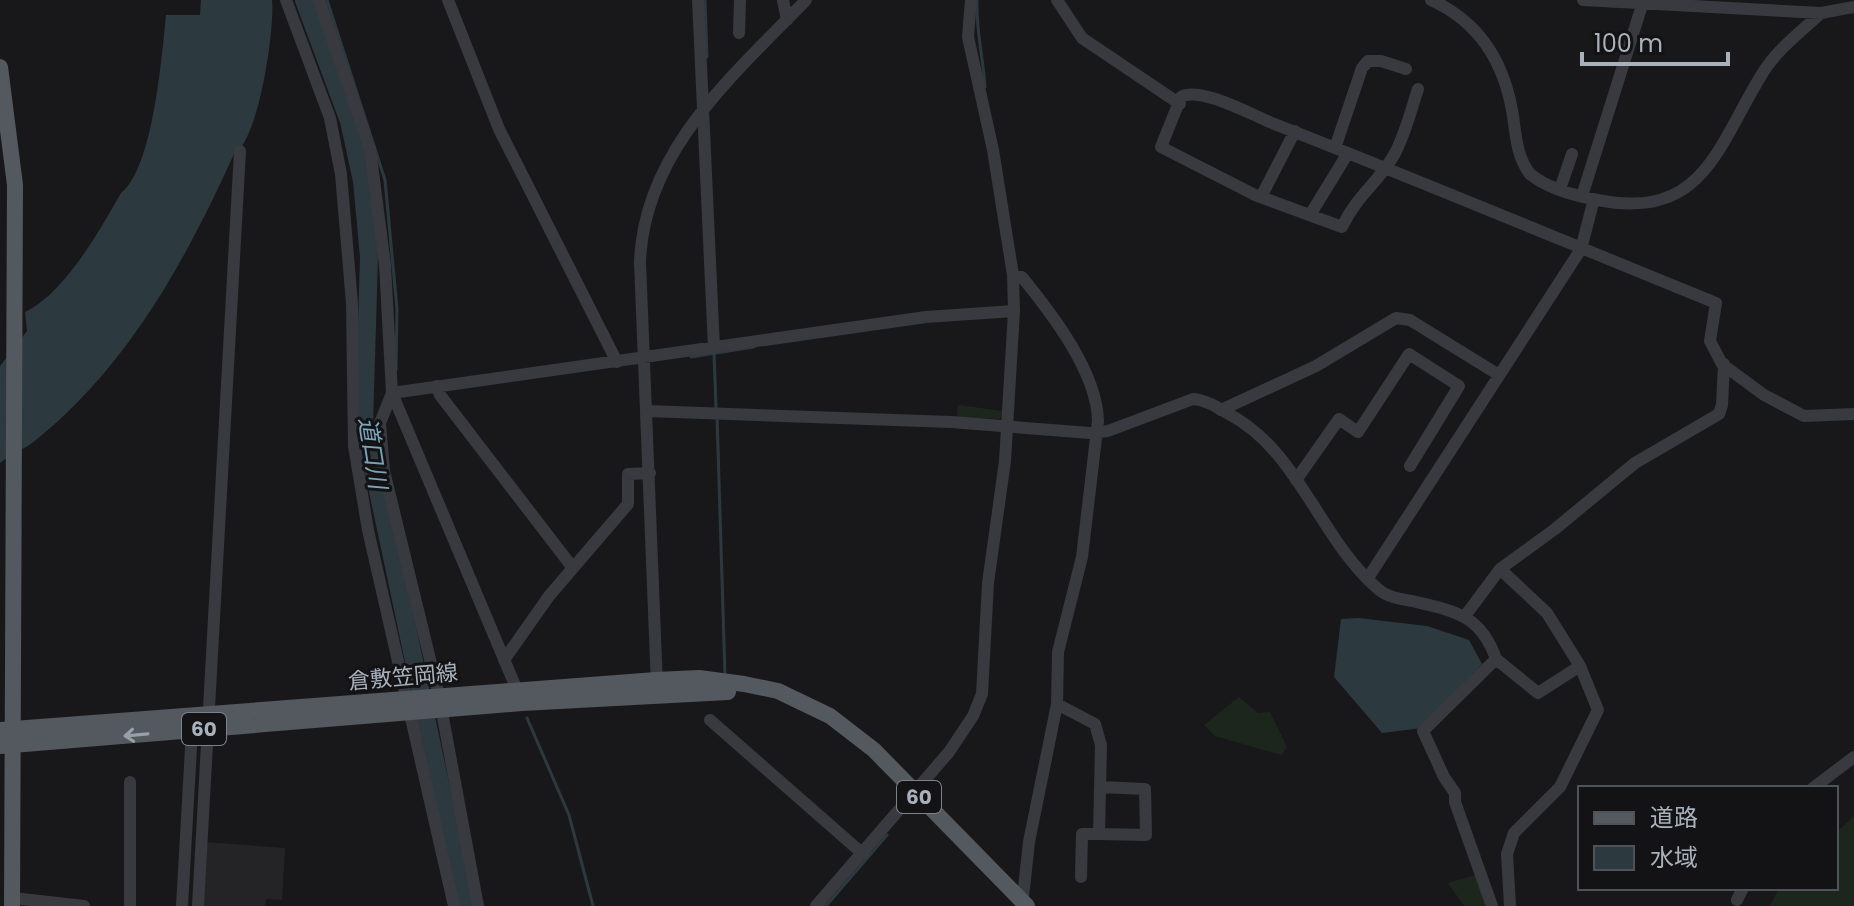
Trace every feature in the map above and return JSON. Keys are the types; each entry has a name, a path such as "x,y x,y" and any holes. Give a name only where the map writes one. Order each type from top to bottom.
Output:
{"main road":[{"path":"0,67 15,185 16,455 7,574 6,746 12,902"},
{"name":"倉敷笠岡線","path":"6,746 203,724 656,686 699,678 744,684 778,691 852,730 1024,905"},
{"name":"倉敷笠岡線","path":"440,703 517,690 656,686"},
{"name":"倉敷笠岡線","path":"7,729 203,724"}],"street":[{"path":"286,0 330,118 341,174 352,303 354,446 368,530 454,906"},
{"path":"319,0 370,149 385,265 395,393 517,690"},
{"path":"448,0 499,129 620,361"},
{"path":"698,0 714,348"},
{"path":"739,33 740,0"},
{"path":"783,0 787,20"},
{"path":"656,686 640,262 647,211 671,154 702,111 806,0"},
{"path":"816,906 863,854 968,725 982,694 988,583 1009,425 1016,275 968,37 971,0"},
{"path":"1057,0 1082,38 1180,104"},
{"path":"1431,0 1468,22 1486,43 1509,96 1521,159 1535,179 1588,197 1634,206 1667,198 1697,182 1731,132 1763,71 1821,13"},
{"path":"1583,0 1748,4 1821,13 1854,7"},
{"path":"1368,578 1581,249 1588,197 1643,2"},
{"path":"1310,215 1342,150 1362,68 1368,61 1381,61 1406,69"},
{"path":"1418,89 1396,153 1386,167 1356,200 1342,227 1261,197 1161,147 1181,97 1189,93 1217,99 1342,150 1386,167 1500,211 1581,249 1716,303 1710,341 1724,364 1764,395 1804,416 1854,414"},
{"path":"1261,197 1295,131"},
{"path":"198,906 203,724 240,151"},
{"path":"1560,189 1572,154"},
{"path":"1016,275 1048,310 1098,399 1082,557 1058,652 1057,704 1029,842 1024,905"},
{"path":"395,393 926,317 1014,311"},
{"path":"1221,410 1306,372 1396,318 1410,320 1499,375"},
{"path":"1296,480 1339,419 1358,432 1409,354 1459,386 1410,466"},
{"path":"1465,616 1500,569 1555,529 1635,463 1719,414 1724,364"},
{"path":"438,389 571,570"},
{"path":"395,393 380,423 384,471 440,703 478,906"},
{"path":"647,411 1009,425 1097,432 1193,399 1221,410 1258,431 1368,578 1393,597 1465,616 1487,633 1496,659 1538,693 1580,666"},
{"path":"506,663 571,570 628,504 628,474 650,473"},
{"path":"1500,569 1547,613 1580,666 1598,710 1560,787 1514,833 1507,854 1510,906"},
{"path":"1492,906 1455,802 1455,793 1423,731 1496,659"},
{"path":"1057,704 1095,724 1101,745 1099,834"},
{"path":"710,720 863,854"},
{"path":"182,906 203,724"},
{"path":"1816,786 1854,757"},
{"path":"130,782 130,906"},
{"path":"1081,877 1082,834 1146,835 1145,789 1100,787"},
{"path":"12,902 84,906"}],"shaded area":[{"path":"958,405 1003,411 1000,419 957,418"},
{"path":"1239,697 1258,713 1270,712 1287,747 1282,755 1215,736 1204,725"},
{"path":"1854,816 1854,906 1770,906 1778,890 1838,890 1838,831"},
{"path":"205,842 285,848 282,900 266,899 265,906 204,906"},
{"path":"1478,874 1489,906 1464,906 1448,883"}],"water":[{"path":"201,0 272,0 264,82 251,128 243,145 234,154 175,272 126,345 69,411 36,440 0,463 0,366 27,331 25,312 54,291 80,260 132,180 141,161 154,110 166,15 200,15"},
{"path":"1341,619 1427,626 1469,640 1482,664 1422,728 1382,733 1334,677"}],"waterway":[{"name":"道口川","path":"304,0 349,121 362,181 369,257 364,425 466,906"},
{"path":"327,0 385,180 397,309 396,370"},
{"path":"705,0 707,57"},
{"path":"977,0 985,87"},
{"path":"691,357 754,347"},
{"path":"714,352 716,408"},
{"path":"717,416 725,676"},
{"path":"527,718 569,815 593,906"},
{"path":"826,906 887,835"}]}
